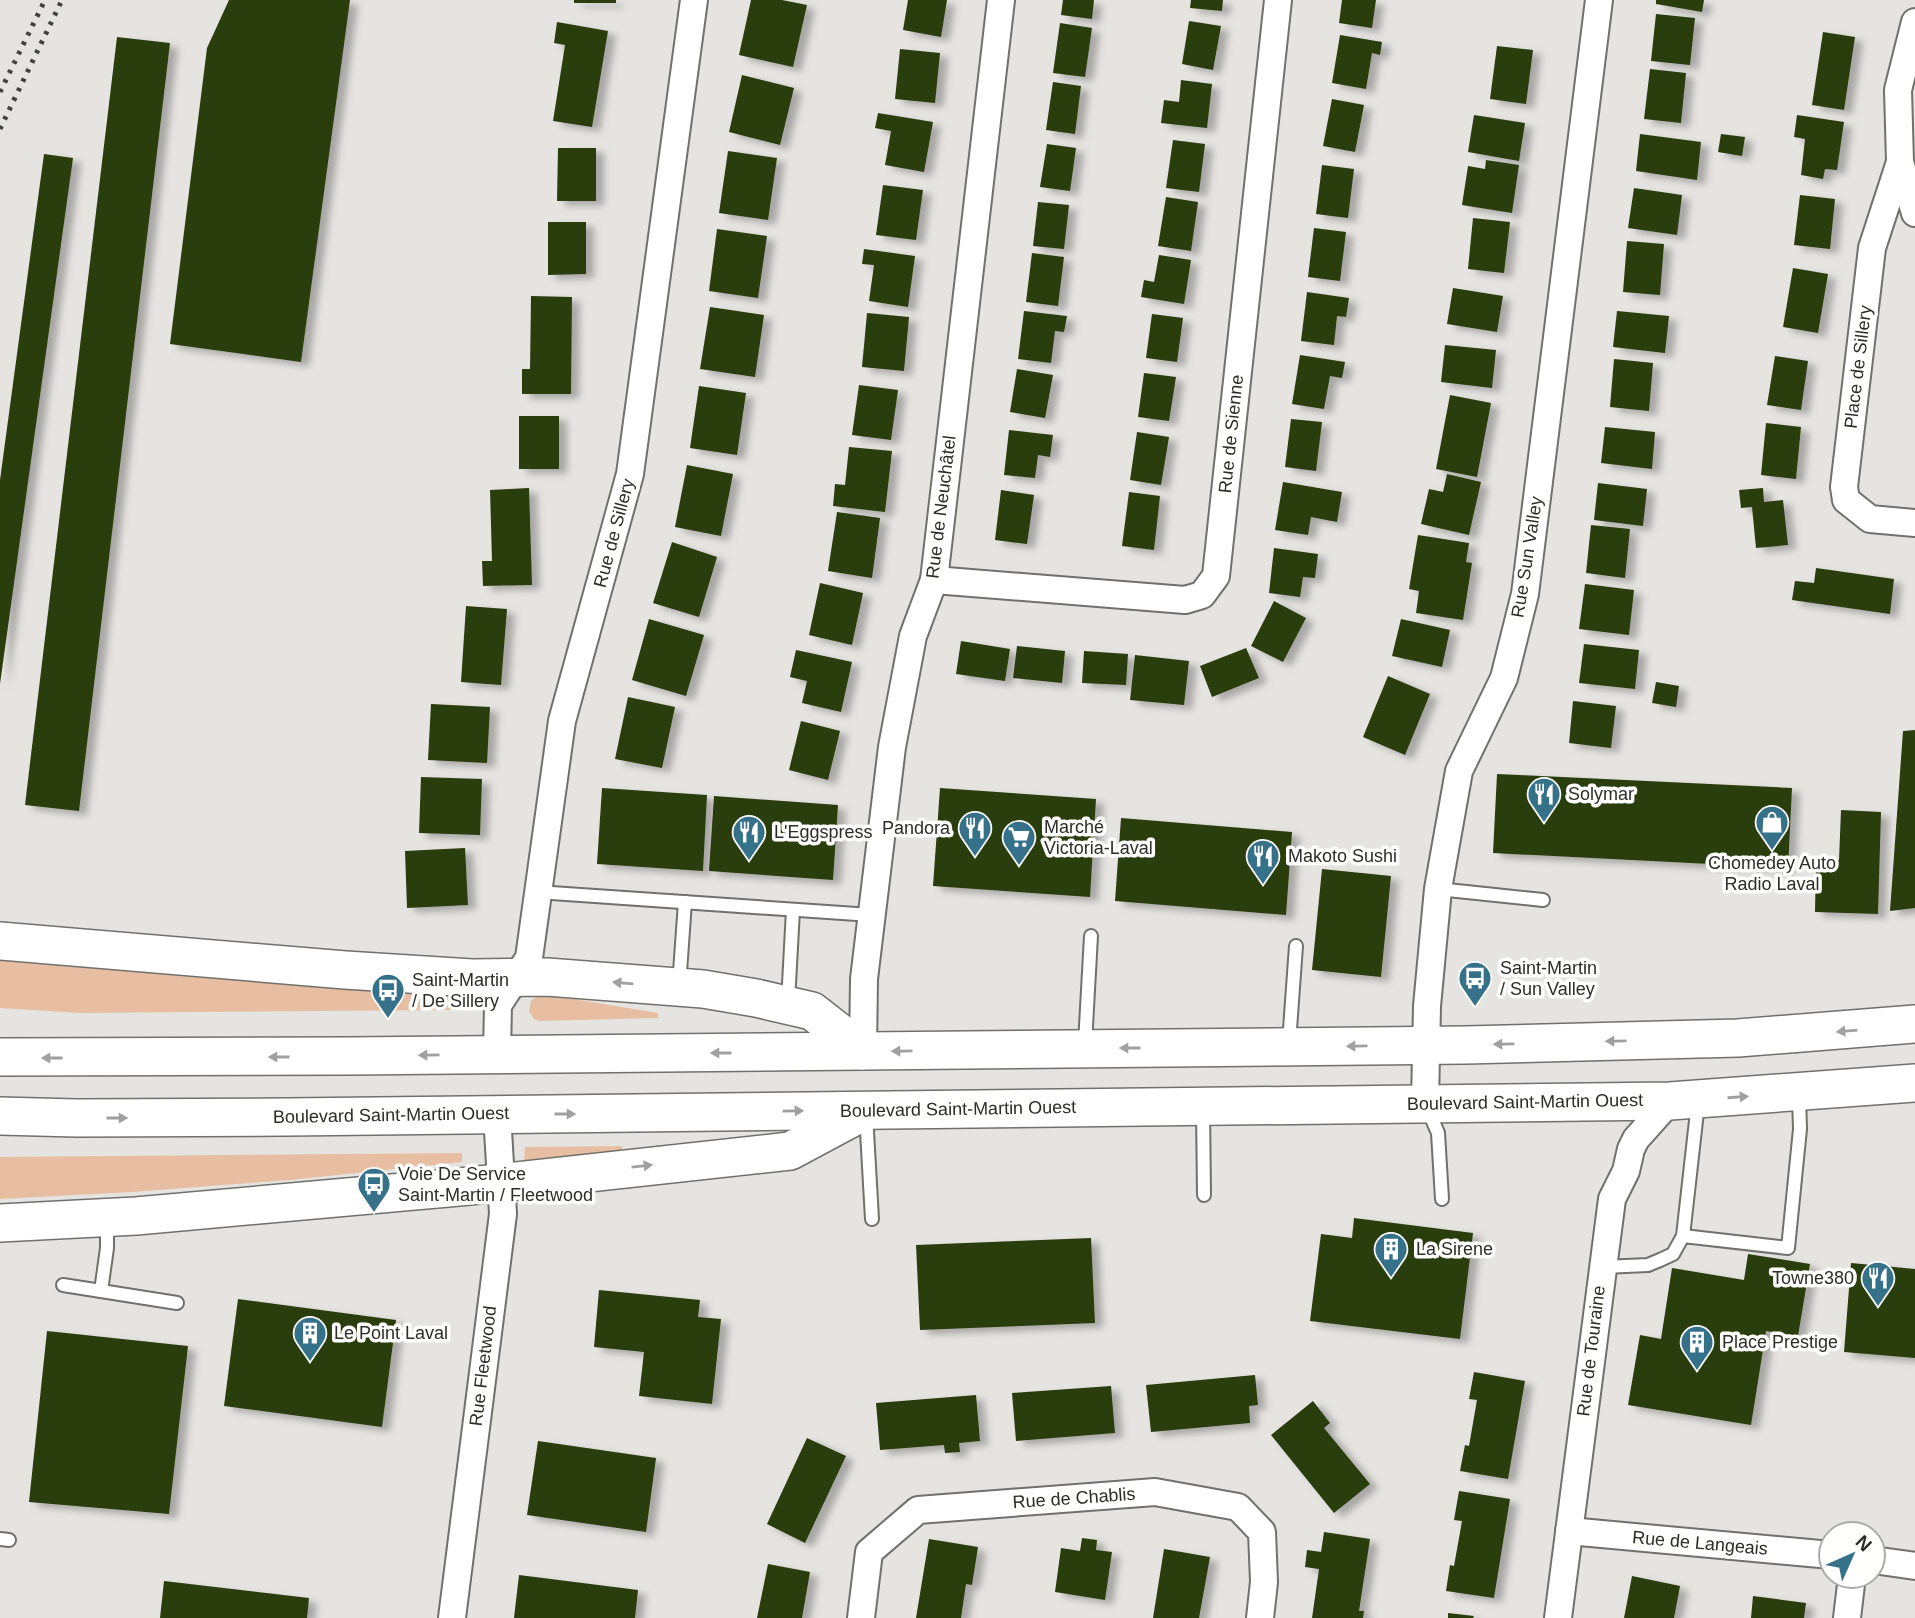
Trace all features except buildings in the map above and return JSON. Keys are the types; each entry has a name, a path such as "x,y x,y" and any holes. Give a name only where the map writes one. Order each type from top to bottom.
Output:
{"main road":[{"path":"0,941 345,970 472,978 516,976 679,987 740,995 812,1011 863,1051"},
{"path":"0,1057 1289,1047 1738,1038 1915,1024"},
{"name":"Boulevard Saint-Martin Ouest","path":"0,1116 88,1118 1684,1100 1915,1083"},
{"path":"0,1223 107,1217 501,1183 626,1167 790,1151 866,1110"}],"street":[{"name":"Rue de Sillery","path":"497,1054 499,1004 529,958 562,721 630,474 694,0"},
{"name":"Rue de Neuchâtel","path":"863,1051 862,1006 870,915 901,691 913,636 934,580 1001,0"},
{"name":"Rue de Sienne","path":"934,580 1185,600 1202,595 1216,576 1278,0"},
{"name":"Rue Sun Valley","path":"1425,1103 1427,1006 1438,889 1459,771 1504,677 1525,594 1600,0"},
{"name":"Place de Sillery","path":"1915,22 1898,90 1900,162 1915,214"},
{"name":"Place de Sillery","path":"1900,162 1872,248 1844,487 1846,500 1870,519 1915,523"},
{"name":"Rue de Touraine","path":"1558,1618 1612,1199 1626,1171 1636,1139 1684,1100"},
{"name":"Rue Fleetwood","path":"452,1618 503,1214 497,1114"},
{"name":"Rue de Chablis","path":"861,1618 869,1552 918,1510 1155,1492 1238,1507 1262,1532 1264,1583 1260,1618"},
{"name":"Rue de Langeais","path":"1569,1531 1817,1554"},
{"path":"1887,1562 1915,1566"},
{"path":"1847,1618 1850,1590"}],"lane":[{"path":"1438,889 1543,900"},
{"path":"537,892 870,915"},
{"path":"679,987 685,902"},
{"path":"788,1006 793,910"},
{"path":"1085,1049 1091,936"},
{"path":"1289,1047 1296,946"},
{"path":"1683,1236 1788,1248 1800,1129 1799,1093"},
{"path":"1602,1267 1648,1265 1673,1254 1683,1236 1684,1100"},
{"path":"1425,1103 1438,1133 1442,1199"},
{"path":"1203,1107 1204,1195"},
{"path":"866,1110 872,1219"},
{"path":"101,1291 107,1248 107,1217"},
{"path":"63,1285 177,1303"}],"shaded area":[{"path":"0,959 453,992 451,1010 81,1013 0,1008"},
{"path":"539,995 658,1013 658,1018 539,1021 534,1019 529,1011 531,1001"},
{"path":"622,1146 622,1153 524,1162 525,1147"},
{"path":"462,1153 462,1162 290,1180 0,1199 0,1157"}],"railway":[{"path":"0,92 45,0"},
{"path":"0,129 62,0"}],"place":[{"name":"Solymar","path":"1544,824"},
{"name":"Chomedey Auto Radio Laval","path":"1772,852"},
{"name":"Pandora","path":"975,858"},
{"name":"L'Eggspress","path":"749,862"},
{"name":"Marché Victoria-Laval","path":"1019,867"},
{"name":"Makoto Sushi","path":"1263,886"},
{"name":"Saint-Martin / Sun Valley","path":"1475,1008"},
{"name":"Saint-Martin / De Sillery","path":"388,1020"},
{"name":"Voie De Service Saint-Martin / Fleetwood","path":"374,1214"},
{"name":"La Sirene","path":"1391,1279"},
{"name":"Towne380","path":"1878,1308"},
{"name":"Le Point Laval","path":"310,1363"},
{"name":"Place Prestige","path":"1697,1372"}]}
